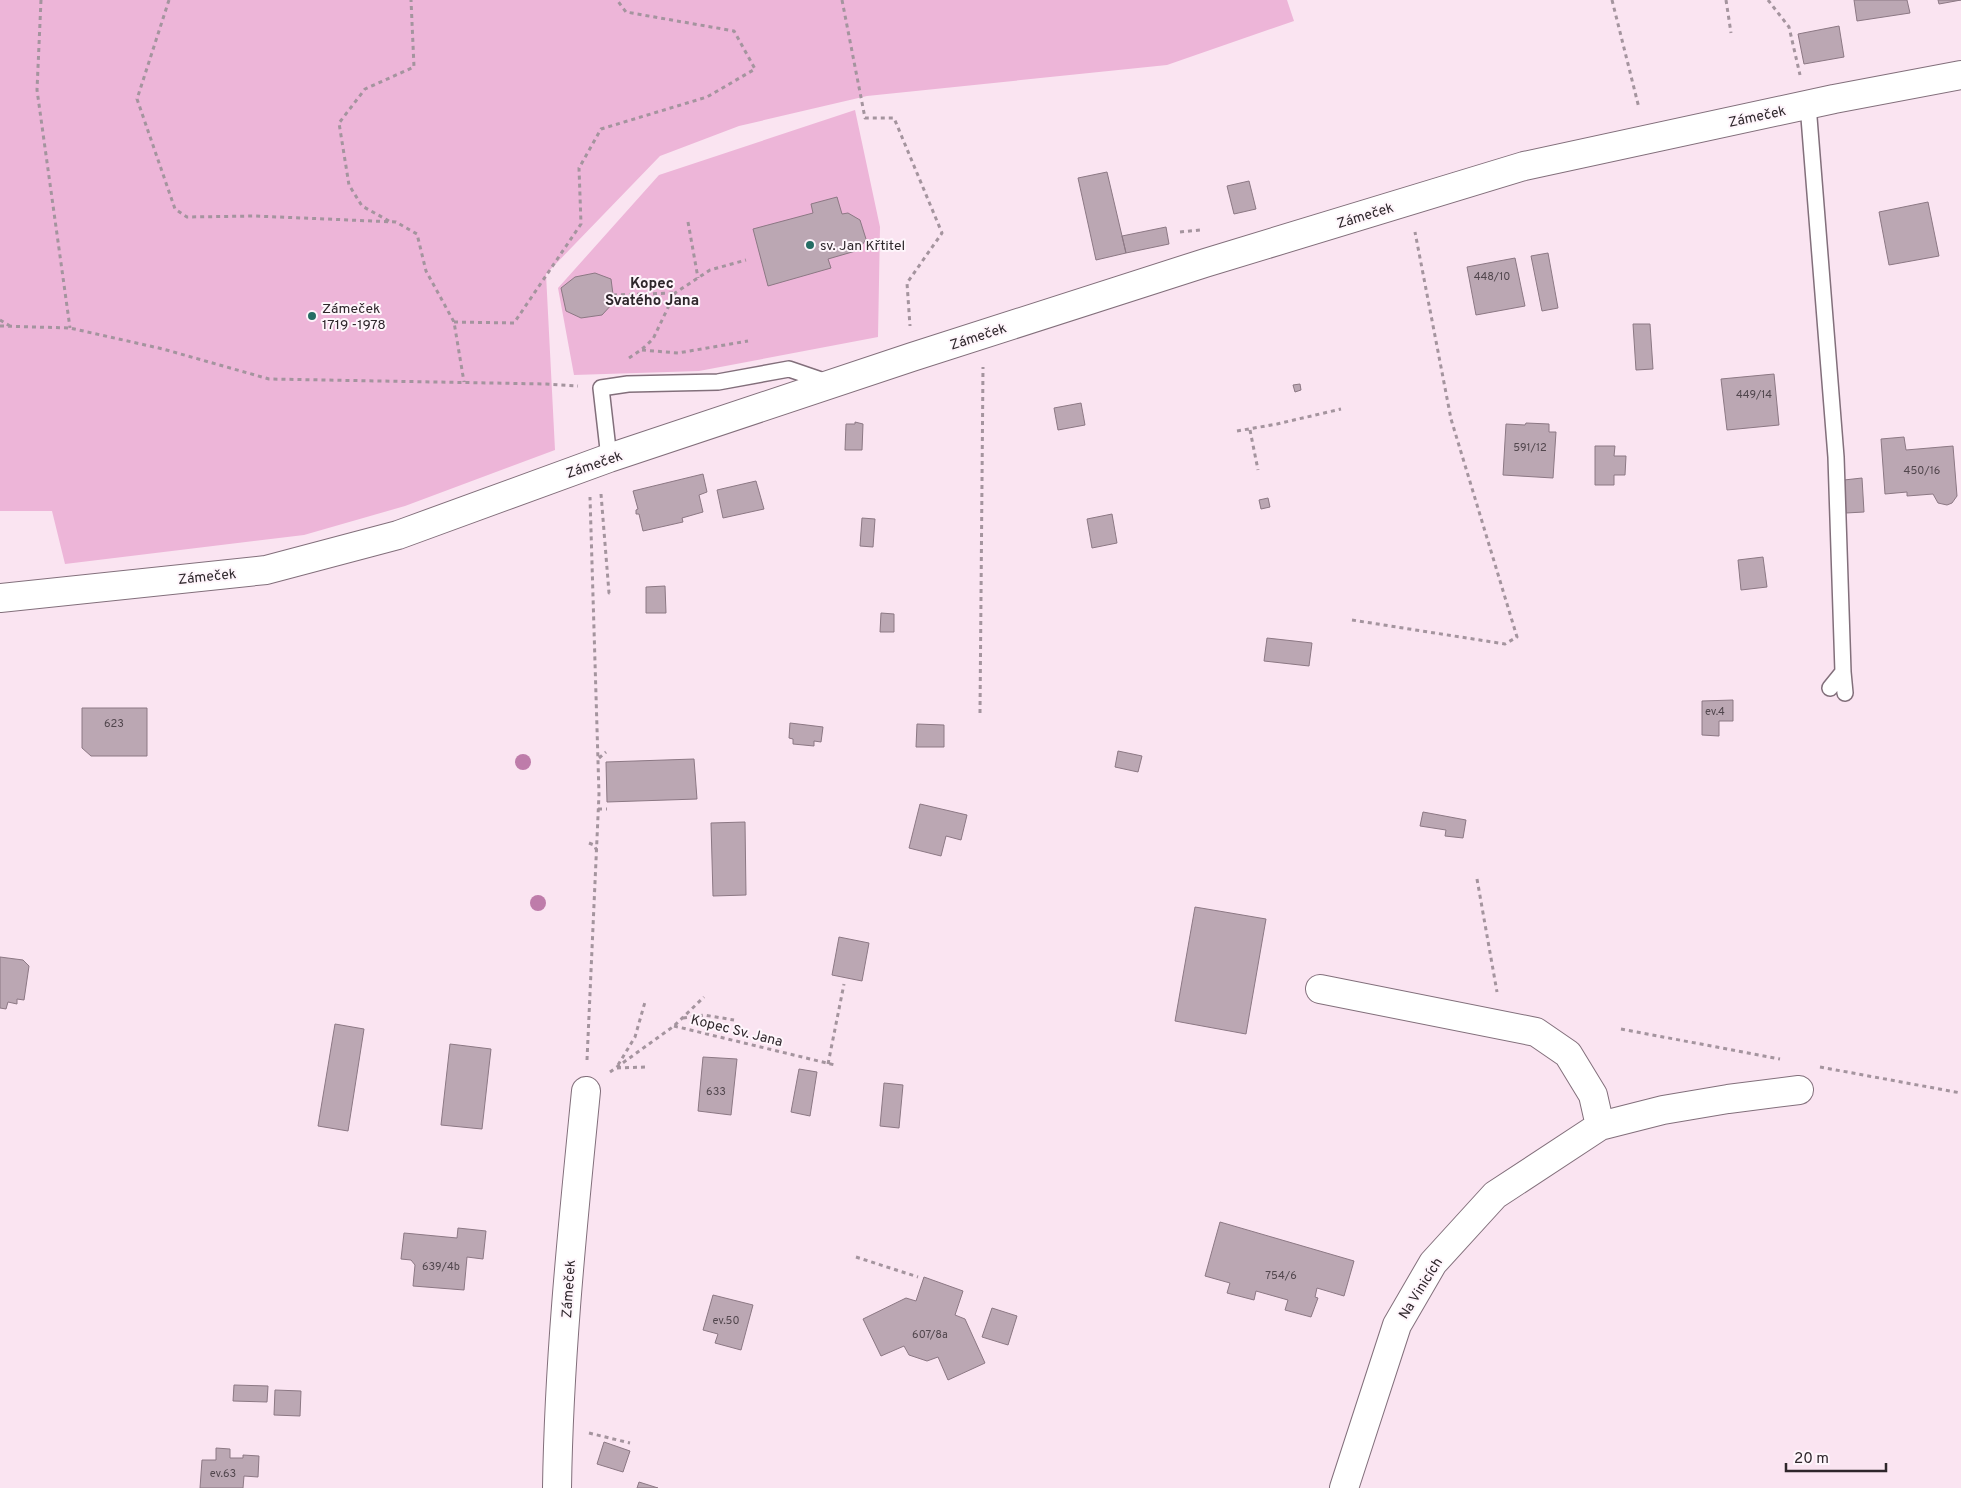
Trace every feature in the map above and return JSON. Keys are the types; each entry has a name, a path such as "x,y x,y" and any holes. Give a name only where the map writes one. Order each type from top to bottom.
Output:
{"street":[{"name":"Zámeček","path":"0,598 266,570 398,535 609,458 912,357 1524,166 1808,105 1961,75"},
{"path":"1320,989 1536,1032 1568,1054 1593,1095 1600,1126"},
{"name":"Na Vinicích","path":"1344,1488 1397,1325 1433,1263 1495,1195 1600,1126 1682,1107 1799,1090"},
{"name":"Zámeček","path":"557,1488 570,1254 586,1091"}],"lane":[{"path":"1808,105 1836,457 1843,672 1846,693"},
{"path":"609,458 601,388 624,385 718,382 789,369 833,384"},
{"path":"1830,688 1843,672"}],"path":[{"path":"41,0 37,90 70,328"},
{"path":"169,0 137,99 175,209 187,217 255,216 396,222 417,234 426,271 454,322 464,382"},
{"path":"390,222 362,206 349,185 339,123 365,89 414,67 411,0"},
{"path":"454,322 514,323 581,224 579,168 601,129 707,97 755,69 734,31 626,12 617,0"},
{"path":"842,0 865,118 894,118 942,233 907,283 912,357"},
{"path":"1612,0 1647,140"},
{"path":"1726,0 1731,33"},
{"path":"1768,0 1789,27 1808,105"},
{"path":"1352,620 1505,644 1517,637 1452,419 1408,202"},
{"path":"688,222 698,278"},
{"path":"613,295 674,292 710,270 746,260"},
{"path":"624,385 625,361 642,350 653,339 674,292"},
{"path":"0,320 10,326"},
{"path":"0,326 70,328 164,349 269,379 546,384 601,388"},
{"path":"980,713 984,334"},
{"path":"642,350 678,353 748,341"},
{"path":"1237,432 1341,409"},
{"path":"1250,430 1258,470"},
{"path":"600,485 609,593 613,593"},
{"path":"586,1091 598,809 590,495"},
{"path":"598,758 606,752"},
{"path":"598,809 607,809"},
{"path":"589,843 594,845 597,852"},
{"path":"1477,880 1503,1025"},
{"path":"828,1064 844,984"},
{"path":"674,1026 704,997"},
{"path":"616,1068 635,1038 645,1002"},
{"path":"682,1018 704,1016 734,1020"},
{"name":"Kopec Sv. Jana","path":"616,1068 674,1026 835,1065"},
{"path":"616,1068 648,1067"},
{"path":"856,1257 918,1277"},
{"path":"559,1425 630,1442"}],"shaded area":[{"path":"0,0 1287,0 1294,21 1167,65 867,96 739,126 660,156 546,274 555,450 405,506 304,535 65,564 52,511 0,511"},
{"path":"855,110 880,227 878,337 699,371 574,375 558,288 659,175"}],"building":[{"path":"1854,0 1907,0 1910,13 1857,21"},
{"path":"1938,0 1961,0 1939,4"},
{"path":"1839,26 1844,57 1804,64 1798,34"},
{"path":"1107,172 1126,253 1096,260 1078,178"},
{"path":"1249,181 1256,209 1234,214 1227,186"},
{"name":"sv. Jan Křtitel","path":"837,197 842,214 848,213 860,220 866,239 859,250 828,259 831,268 768,286 753,229 813,213 811,204"},
{"path":"1928,202 1939,256 1889,265 1879,212"},
{"path":"1166,227 1169,244 1126,253 1122,236"},
{"path":"1548,253 1558,308 1542,311 1531,256"},
{"path":"1515,258 1525,306 1476,315 1467,267"},
{"path":"595,273 611,279 614,302 602,315 581,318 566,311 561,288 575,277"},
{"path":"1633,324 1650,324 1653,369 1636,370"},
{"path":"1774,374 1779,425 1727,430 1721,379"},
{"path":"1300,384 1301,390 1295,392 1293,385"},
{"path":"1081,403 1085,425 1058,430 1054,408"},
{"path":"855,422 863,424 862,450 845,450 846,424 855,424"},
{"path":"1526,423 1549,424 1549,432 1556,432 1553,478 1503,475 1506,424 1525,425"},
{"path":"1904,437 1906,450 1953,446 1957,496 1952,503 1947,505 1938,503 1933,494 1907,496 1907,492 1885,494 1881,439"},
{"path":"1595,446 1615,446 1614,456 1626,456 1625,475 1614,475 1614,485 1595,485"},
{"path":"703,474 707,492 699,495 703,512 682,518 683,522 643,531 639,514 636,514 638,509 633,491"},
{"path":"1862,478 1864,512 1846,513 1844,480"},
{"path":"756,481 764,509 723,518 717,490"},
{"path":"1268,498 1270,507 1261,509 1259,500"},
{"path":"1112,514 1117,543 1092,548 1087,519"},
{"path":"862,518 875,519 873,547 860,546"},
{"path":"1763,557 1767,587 1741,590 1738,560"},
{"path":"665,586 666,613 646,613 646,587"},
{"path":"881,613 894,614 894,632 880,632"},
{"path":"1267,638 1312,643 1309,666 1264,661"},
{"path":"1733,700 1733,721 1719,721 1719,736 1702,735 1702,701"},
{"path":"82,708 147,708 147,756 91,756 82,748"},
{"path":"790,723 823,727 821,742 814,741 814,746 793,744 793,739 789,738"},
{"path":"917,724 944,725 944,747 916,747"},
{"path":"1118,751 1142,756 1138,772 1115,767"},
{"path":"694,759 697,799 607,802 606,762"},
{"path":"920,804 967,815 961,840 946,836 941,856 909,848"},
{"path":"1423,812 1466,820 1463,838 1445,836 1446,830 1420,826"},
{"path":"745,822 746,895 713,896 711,823"},
{"path":"1195,907 1266,919 1246,1034 1175,1021"},
{"path":"839,937 869,943 862,981 832,975"},
{"path":"0,957 23,960 29,966 24,1000 17,999 17,1004 8,1002 6,1009 0,1008"},
{"path":"335,1024 364,1029 348,1131 318,1126"},
{"path":"450,1044 491,1049 482,1129 441,1125"},
{"path":"703,1057 737,1059 731,1115 698,1111"},
{"path":"799,1069 817,1072 810,1116 791,1112"},
{"path":"884,1083 903,1085 899,1128 880,1126"},
{"path":"1220,1222 1354,1261 1344,1296 1317,1288 1315,1297 1318,1298 1311,1317 1285,1310 1288,1300 1256,1291 1254,1300 1227,1293 1230,1283 1205,1276"},
{"path":"458,1228 486,1231 483,1259 467,1257 464,1290 413,1286 415,1265 411,1260 401,1259 404,1233 457,1238"},
{"path":"924,1277 963,1291 955,1315 965,1319 985,1363 948,1380 938,1357 927,1361 909,1355 904,1346 881,1356 863,1319 906,1298 916,1301"},
{"path":"713,1295 753,1305 741,1350 715,1343 718,1334 703,1330"},
{"path":"992,1308 1017,1316 1008,1345 982,1337"},
{"path":"234,1385 268,1386 267,1402 233,1401"},
{"path":"275,1390 301,1391 300,1416 274,1415"},
{"path":"604,1442 630,1451 623,1472 597,1464"},
{"path":"216,1448 230,1449 230,1458 243,1458 243,1455 259,1456 258,1477 244,1476 243,1488 200,1488 202,1460 216,1460"},
{"path":"639,1482 658,1488 637,1488"}],"place":[{"name":"sv. Jan Křtitel","path":"810,245"},
{"name":"Zámeček 1719 -1978","path":"312,316"}],"district":[{"name":"Kopec Svatého Jana","path":"652,292"}]}
